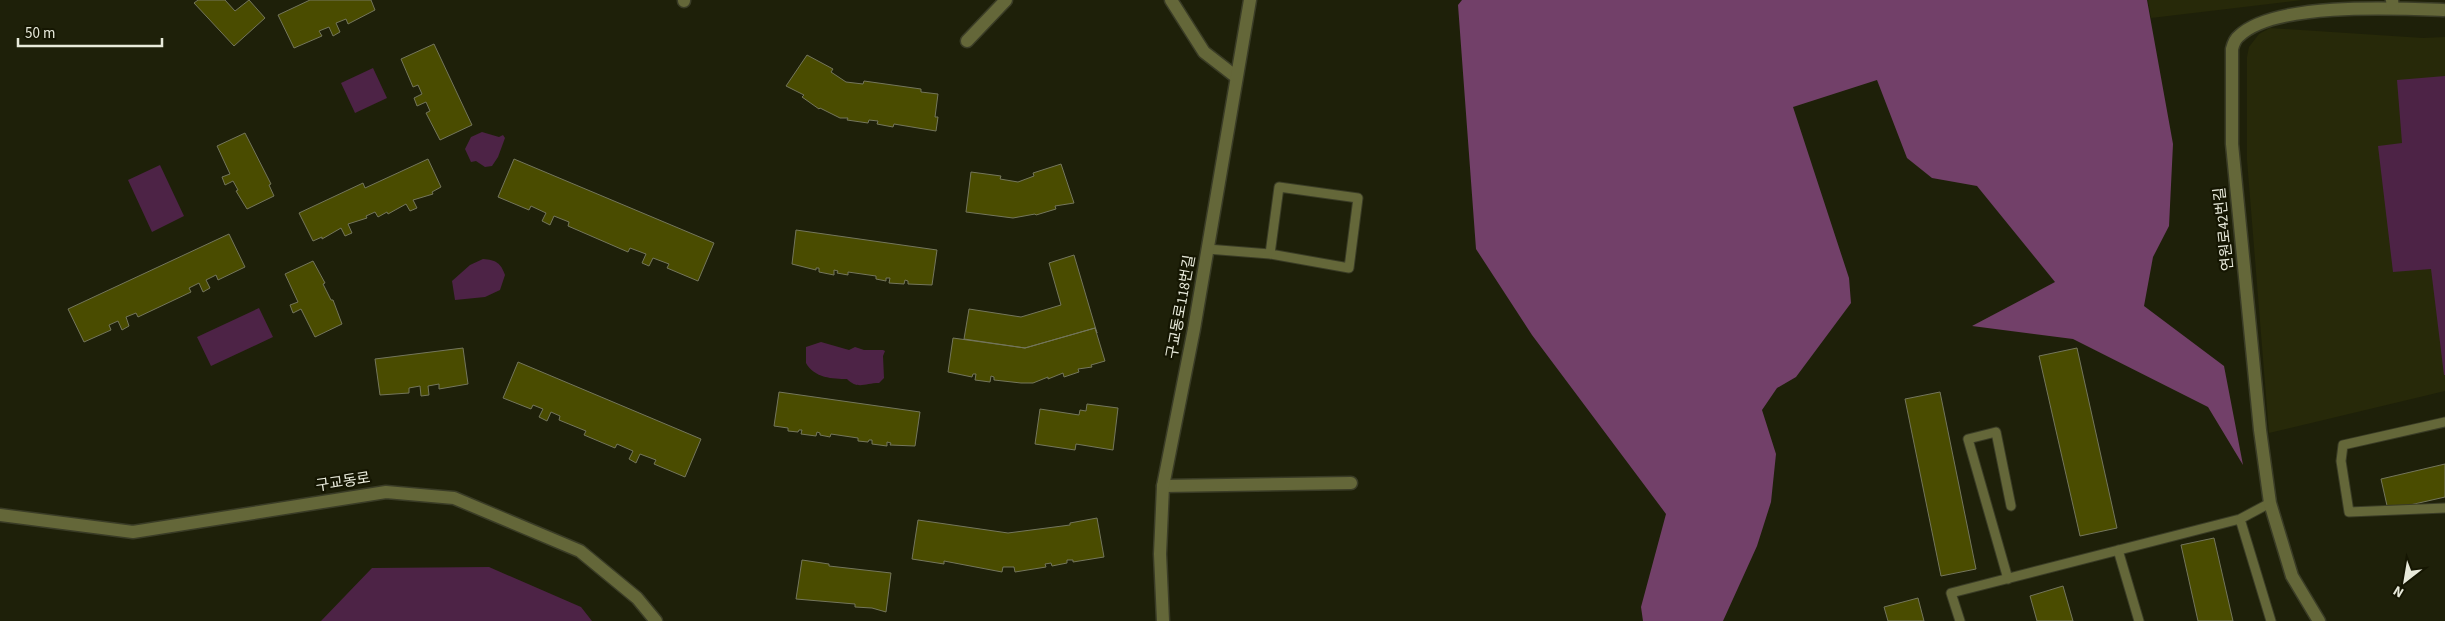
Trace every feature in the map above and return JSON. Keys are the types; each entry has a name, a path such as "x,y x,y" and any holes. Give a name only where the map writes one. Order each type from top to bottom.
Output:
{"street":[{"path":"967,42 1006,0"},
{"path":"1171,0 1204,52 1235,76"},
{"name":"구교동로118번길","path":"1163,621 1160,554 1164,486 1207,249 1235,76 1250,0"},
{"name":"연원로42번길","path":"2319,621 2292,576 2270,503 2260,430 2232,144 2232,49 2238,36 2258,24 2314,11 2392,4 2444,10"},
{"path":"1164,486 1351,483"},
{"name":"구교동로","path":"0,515 133,532 386,492 454,498 580,552 637,598 656,621"}],"lane":[{"path":"1207,249 1270,254 1349,268 1358,198 1279,187 1270,254"},
{"path":"2445,422 2343,445 2342,461 2348,512 2445,508"},
{"path":"2008,579 1968,439 1996,432 2011,506"},
{"path":"1960,621 1952,593 2240,519 2270,503"},
{"path":"2240,519 2270,621"},
{"path":"2118,550 2137,620"}],"shaded area":[{"path":"1462,0 2147,0 2173,144 2169,226 2153,257 2144,306 2224,366 2243,465 2208,407 2073,339 1972,326 2055,282 1977,186 1932,178 1907,158 1877,80 1793,107 1849,278 1851,303 1796,377 1777,388 1762,410 1776,454 1771,502 1757,546 1723,621 1643,621 1641,607 1666,514 1532,335 1476,249 1458,5"},
{"path":"2148,0 2302,0 2151,18"},
{"path":"2270,28 2423,38 2445,37 2445,391 2269,433 2247,160 2247,57 2249,47 2259,34"},
{"path":"373,68 387,98 355,113 341,83"},
{"path":"2445,76 2444,375 2431,269 2393,272 2378,146 2402,143 2397,80"},
{"path":"482,132 499,137 503,135 505,138 498,157 492,166 485,167 476,161 471,162 465,149 471,137"},
{"path":"160,165 184,216 152,232 128,180"},
{"path":"483,259 495,261 502,268 505,275 500,290 485,297 455,300 452,281 470,265"},
{"path":"259,308 273,337 211,366 197,337"},
{"path":"821,342 849,350 855,347 864,350 885,351 883,356 884,378 879,383 858,385 847,379 819,375 809,368 806,363 806,347"},
{"path":"489,567 581,607 592,621 321,621 372,568"}],"building":[{"path":"198,0 225,0 235,11 249,0 265,18 234,46 194,3"},
{"path":"310,0 371,0 375,10 348,24 346,19 336,23 340,32 333,36 329,27 319,31 322,36 294,48 278,15"},
{"path":"434,44 472,125 440,140 426,113 430,111 426,102 417,106 414,98 422,94 418,85 413,87 401,59"},
{"path":"807,55 833,69 831,72 846,82 863,84 864,81 921,89 921,92 938,94 935,117 938,117 936,131 894,124 893,127 877,124 878,121 869,120 868,123 847,120 848,118 840,118 819,109 802,97 804,95 786,86"},
{"path":"245,133 271,184 269,185 274,196 247,209 236,191 238,190 233,181 225,185 222,177 230,174 217,146"},
{"path":"428,159 441,187 432,192 433,194 413,200 417,208 410,211 406,204 378,217 375,212 366,216 367,218 348,224 352,233 345,236 341,228 322,239 322,237 313,241 299,213 363,183 365,188"},
{"path":"514,159 714,243 698,281 667,268 669,264 653,258 649,266 642,263 646,254 630,248 628,252 568,226 569,222 554,216 550,225 542,221 546,213 531,206 529,210 498,197"},
{"path":"1061,164 1074,203 1055,206 1056,209 1036,215 1013,218 966,212 971,172 1001,176 1000,179 1018,182 1034,176 1033,173"},
{"path":"796,230 937,250 932,285 908,284 908,281 905,280 904,284 889,283 890,278 886,278 886,281 876,279 876,276 848,272 848,275 837,273 838,271 834,270 834,275 819,272 819,268 816,268 816,270 792,264"},
{"path":"229,234 245,267 218,280 216,275 206,280 210,288 203,292 199,283 189,288 191,292 138,317 136,313 126,317 129,326 122,330 118,321 109,325 111,330 84,342 68,309"},
{"path":"1074,255 1097,333 1095,328 1025,348 964,339 969,309 1021,317 1061,305 1049,263"},
{"path":"313,261 325,283 323,284 331,300 333,300 342,324 315,337 301,309 293,313 290,305 298,302 285,274"},
{"path":"1095,328 1105,361 1091,365 1092,367 1078,369 1079,372 1064,377 1063,373 1033,383 1021,383 994,380 994,377 991,376 990,382 975,380 976,374 973,374 972,377 948,372 953,338 1025,348"},
{"path":"463,348 468,384 439,389 439,384 428,386 429,395 421,396 420,386 409,388 409,393 380,395 375,359"},
{"path":"2077,348 2117,528 2080,536 2039,356"},
{"path":"518,362 701,439 685,477 654,464 656,460 640,454 636,463 629,459 633,451 617,444 615,448 584,435 586,431 559,420 560,416 551,412 547,421 539,417 543,409 533,405 531,409 503,398"},
{"path":"779,392 920,412 915,446 890,445 891,443 887,442 887,446 872,444 872,440 868,442 858,441 858,438 831,434 830,437 820,435 817,432 816,436 801,434 802,430 798,432 788,431 788,428 774,426"},
{"path":"1940,392 1976,569 1941,576 1905,399"},
{"path":"1087,404 1118,408 1113,450 1076,444 1075,450 1035,444 1040,409 1079,415 1080,410 1086,411"},
{"path":"2445,464 2445,497 2388,510 2381,479"},
{"path":"1097,518 1104,557 1073,562 1073,560 1067,560 1067,563 1052,566 1051,563 1045,564 1046,567 1015,572 1014,567 1003,567 1002,572 944,561 944,564 912,559 918,520 1008,533 1070,525 1070,523"},
{"path":"2214,538 2233,621 2198,621 2181,545"},
{"path":"802,560 829,564 829,566 891,573 886,612 872,608 855,607 855,604 796,599"},
{"path":"2063,586 2073,621 2037,621 2030,596"},
{"path":"1918,598 1924,621 1888,621 1884,607"}]}
